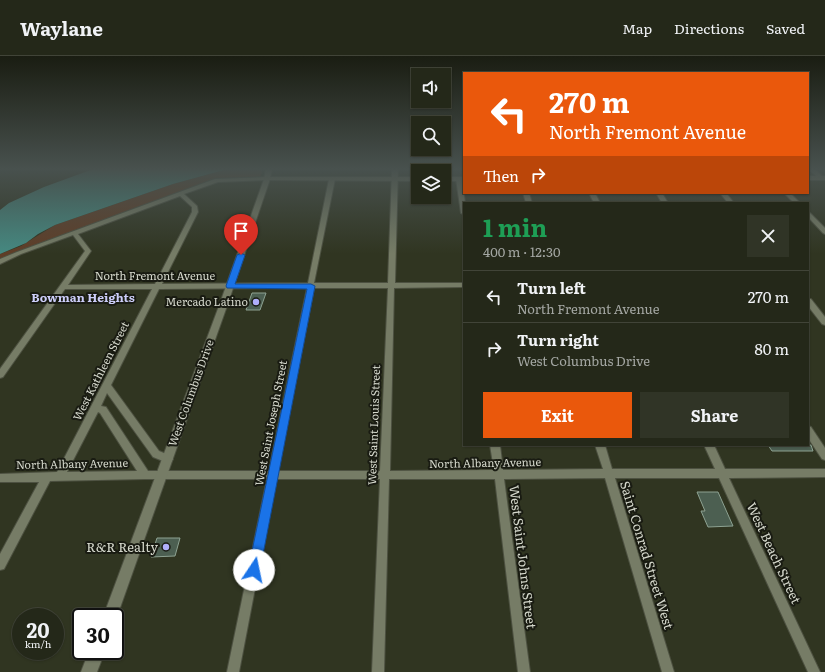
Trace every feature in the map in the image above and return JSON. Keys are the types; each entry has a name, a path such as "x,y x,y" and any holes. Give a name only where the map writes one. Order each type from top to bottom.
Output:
{"main road":[{"name":"West Columbus Drive","path":"113,608 162,476 261,197"},
{"path":"89,672 94,660"}],"street":[{"path":"0,262 170,197"},
{"name":"West Kathleen Street","path":"60,477 195,212 195,207 184,197"},
{"name":"West Saint Joseph Street","path":"233,672 329,197"},
{"name":"West Saint Louis Street","path":"378,672 393,197"},
{"path":"809,215 825,232"},
{"path":"0,375 88,250 74,233"},
{"name":"North Fremont Avenue","path":"62,287 463,285"},
{"path":"809,302 825,322"},
{"path":"107,386 156,454 168,459"},
{"name":"North Albany Avenue","path":"96,408 103,410 145,475"},
{"path":"809,432 825,456"},
{"name":"West Saint Johns Street","path":"495,446 524,672"},
{"name":"Saint Conrad Street West","path":"600,446 668,672"},
{"name":"West Beach Street","path":"709,446 814,672"},
{"name":"North Albany Avenue","path":"0,478 145,475 384,476 825,473"},
{"path":"0,565 47,477"}],"shaded area":[{"path":"136,197 166,197 17,252 0,260 0,254 21,246 55,225"}],"water":[{"path":"23,197 136,197 55,225 38,234 26,243 0,254 0,210 9,203"}],"building":[{"name":"Mercado Latino","path":"252,293 266,293 260,310 246,310"},
{"path":"811,445 813,451 772,451 769,446"},
{"path":"697,492 718,492 733,526 708,527 701,511 705,511"},
{"name":"R&R Realty","path":"157,538 180,538 175,556 151,557"}],"place":[{"name":"Mercado Latino","path":"256,302"},
{"name":"R&R Realty","path":"166,547"}],"district":[{"name":"Bowman Heights","path":"83,298"}],"route":[{"path":"241,255 230,286 311,286 254,570"}]}
